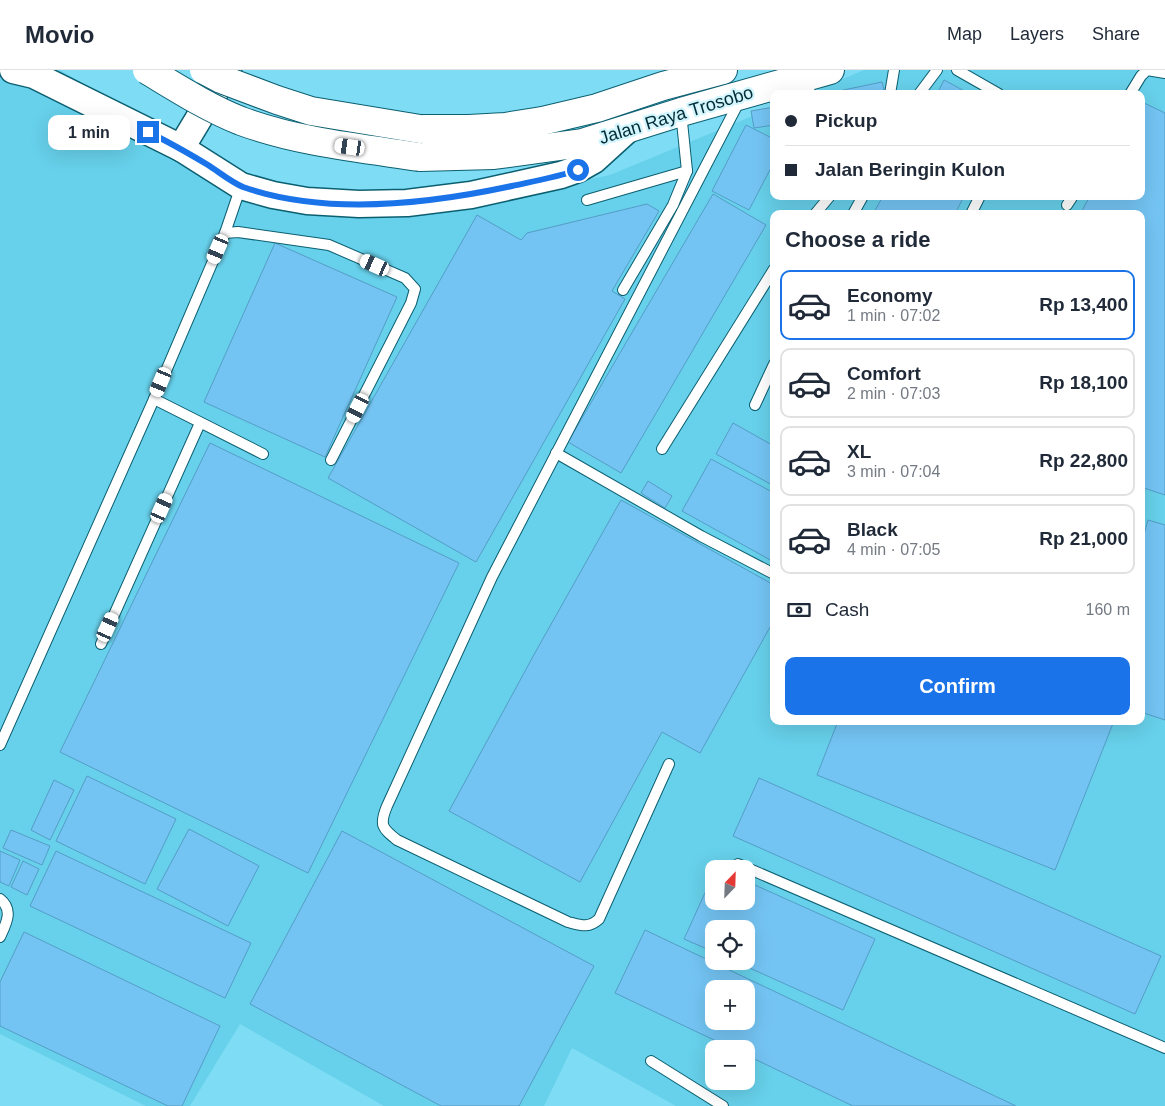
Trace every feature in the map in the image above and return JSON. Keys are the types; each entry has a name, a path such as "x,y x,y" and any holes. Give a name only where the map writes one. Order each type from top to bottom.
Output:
{"highway":[{"name":"Jalan Raya Trosobo","path":"147,70 212,108 239,120 270,130 315,142 420,157 494,155 559,148 627,130 743,94 815,80"},
{"name":"Jalan Raya Trosobo","path":"204,70 221,79 311,111 420,129 505,127 542,121 597,108 662,86 723,70"}],"street":[{"path":"12,70 34,76 181,148 241,186 272,195 307,201 359,204 407,203 472,195 578,170 594,160 627,130"},
{"path":"181,148 228,70"}],"lane":[{"path":"891,90 894,70"},
{"path":"922,90 937,70"},
{"path":"957,70 992,90"},
{"path":"1132,90 1141,76 1148,70 1165,73"},
{"path":"669,764 598,919 594,924 587,926 568,922 398,840 386,831 382,825 382,818 387,806 492,577 743,94"},
{"path":"623,290 672,204 687,170 681,112"},
{"path":"587,200 687,170"},
{"path":"0,746 154,399 224,233 241,186"},
{"path":"818,210 827,200"},
{"path":"224,233 238,232 330,245 405,278 415,289 411,303 331,460"},
{"path":"662,448 770,275"},
{"path":"755,406 769,386"},
{"path":"154,399 263,454"},
{"path":"101,644 200,423"},
{"path":"556,453 701,536 770,572"},
{"path":"755,871 1165,1048"},
{"path":"0,899 6,904 9,919 0,937"},
{"path":"651,1061 723,1106"}],"shaded area":[{"path":"0,70 60,70 142,119 246,196 464,205 610,175 770,109 770,200 1145,200 1145,90 816,90 864,70 1165,70 1165,1106 676,1106 572,1048 544,1106 384,1106 240,1024 190,1106 146,1106 0,1034"}],"building":[{"path":"944,80 963,90 939,90"},
{"path":"882,82 884,90 843,90"},
{"path":"1145,103 1165,113 1165,495 1145,488 1145,210 1082,210 1088,200 1145,200"},
{"path":"770,108 770,126 754,128 751,111"},
{"path":"746,125 770,137 770,170 749,210 712,191"},
{"path":"713,194 766,225 621,473 568,442"},
{"path":"881,200 962,200 957,210 875,210"},
{"path":"647,204 659,211 612,291 625,299 476,562 328,478 477,215 521,240 527,233"},
{"path":"275,243 397,297 325,457 204,402"},
{"path":"733,423 770,444 770,484 716,454"},
{"path":"210,443 459,563 308,873 60,752"},
{"path":"711,459 770,491 770,560 682,511"},
{"path":"648,481 672,496 665,508 641,493"},
{"path":"621,500 770,583 770,627 700,753 662,732 580,882 449,811"},
{"path":"1148,520 1165,525 1165,720 1145,713 1145,530"},
{"path":"836,725 1112,725 1055,870 817,775"},
{"path":"87,776 176,819 145,884 56,841"},
{"path":"759,778 1161,956 1135,1014 733,836"},
{"path":"54,780 74,790 50,840 31,830"},
{"path":"189,829 259,866 228,926 157,889"},
{"path":"11,830 50,846 42,865 3,848"},
{"path":"342,831 594,966 519,1106 441,1106 250,1004"},
{"path":"0,851 20,860 9,886 0,882"},
{"path":"56,851 251,943 225,998 30,906"},
{"path":"23,861 39,869 27,895 11,887"},
{"path":"755,885 875,939 843,1010 754,970 755,920 705,920 705,948 684,939 705,893 705,910 755,910"},
{"path":"645,930 705,958 705,970 729,970 750,980 705,980 705,1030 755,1030 755,982 1016,1106 853,1106 755,1059 755,1040 714,1040 615,993"},
{"path":"24,932 220,1026 182,1106 168,1106 0,1026 0,982"}],"route":[{"path":"148,132 181,148 241,186 272,195 307,201 359,204 407,203 472,195 578,170"}]}
